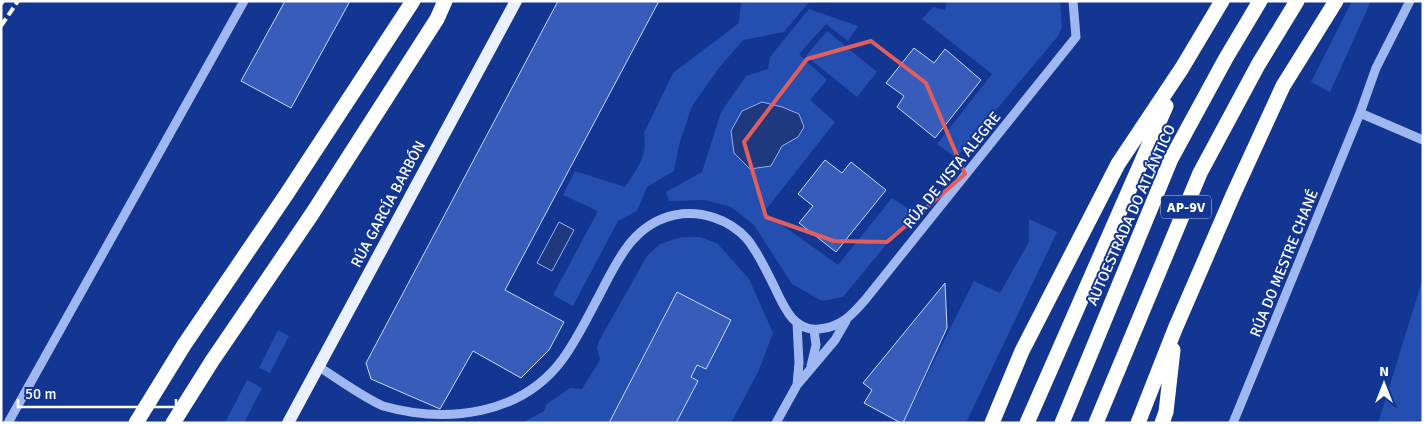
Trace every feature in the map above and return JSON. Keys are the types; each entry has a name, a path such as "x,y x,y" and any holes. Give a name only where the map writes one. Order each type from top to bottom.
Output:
{"highway":[{"path":"136,423 184,346 413,1"},
{"path":"173,423 212,361 312,214 437,19 445,1"},
{"path":"992,423 1022,351 1118,164 1182,68 1222,1"},
{"name":"AUTOESTRADA DO ATLÁNTICO","path":"1062,423 1171,160 1226,58 1260,1"},
{"name":"AP-9V","path":"1096,423 1200,174 1258,65 1297,1"},
{"path":"1138,423 1175,329 1283,86 1336,1"},
{"path":"1027,423 1182,68"},
{"path":"1162,423 1166,412 1175,329"}],"main road":[{"name":"RÚA GARCÍA BARBÓN","path":"288,423 516,1"}],"street":[{"path":"8,423 244,1"},
{"name":"RÚA DE VISTA ALEGRE","path":"814,330 826,329 847,320 1076,37 1073,1"},
{"name":"RÚA DO MESTRE CHANÉ","path":"1233,423 1360,113 1376,68 1410,1"},
{"path":"1360,113 1423,140"},
{"path":"319,367 383,406 420,418 438,420 471,418 508,406 538,386 563,359 615,265 637,235 650,224 666,216 686,213 704,214 720,219 735,228 747,240 772,282 788,314 797,323 814,330 816,345 811,366"},
{"path":"776,423 797,385 811,366 835,340 847,320"},
{"path":"797,323 800,363 797,385"}],"highlighted area":[{"path":"871,41 926,83 965,174 887,242 834,241 766,217 744,142 807,59"}],"shaded area":[{"path":"741,1 810,1 784,32 743,40 719,68 692,106 679,145 674,171 647,187 637,211 618,221 573,306 553,295 598,211 563,195 575,171 625,187 643,156 644,133 673,73 739,23"},
{"path":"947,1 1060,1 1062,27 1058,36 956,158 937,144 992,74 922,19 933,7 945,10"},
{"path":"1352,1 1371,1 1330,92 1311,82"},
{"path":"809,9 858,26 848,41 826,24 799,54 827,80 810,100 835,122 764,212 838,265 892,198 913,212 843,297 822,301 792,284 754,225 731,207 705,200 669,201 666,192 702,172 721,112 746,76 768,69 770,57"},
{"path":"827,31 877,72 857,97 806,56"},
{"path":"762,102 799,114 804,127 798,137 782,146 771,166 750,169 734,153 731,131 742,111"},
{"path":"1029,219 1057,232 966,423 903,423 974,281 1000,293 1029,242"},
{"path":"559,222 574,230 552,271 537,263"},
{"path":"682,237 701,237 718,244 749,279 773,333 759,370 731,423 522,423 544,411 547,404 570,388 582,389 600,360 597,348 599,341 647,256 660,244"},
{"path":"1423,278 1423,423 1378,423"},
{"path":"278,330 289,336 270,373 259,368"},
{"path":"247,380 262,388 244,423 225,423"}],"building":[{"path":"285,1 350,1 291,108 241,81"},
{"path":"558,1 659,1 505,290 564,322 549,350 521,378 473,351 440,409 371,379 366,363"},
{"path":"914,48 934,63 945,49 981,80 935,138 897,107 904,96 886,83"},
{"path":"825,160 842,173 851,162 886,190 836,252 799,223 813,206 798,194"},
{"path":"945,283 947,328 903,423 901,423 864,403 872,390 863,383"},
{"path":"677,292 731,320 706,369 697,365 691,377 698,381 676,423 609,423"}],"railway":[{"path":"1,26 18,1"}]}
